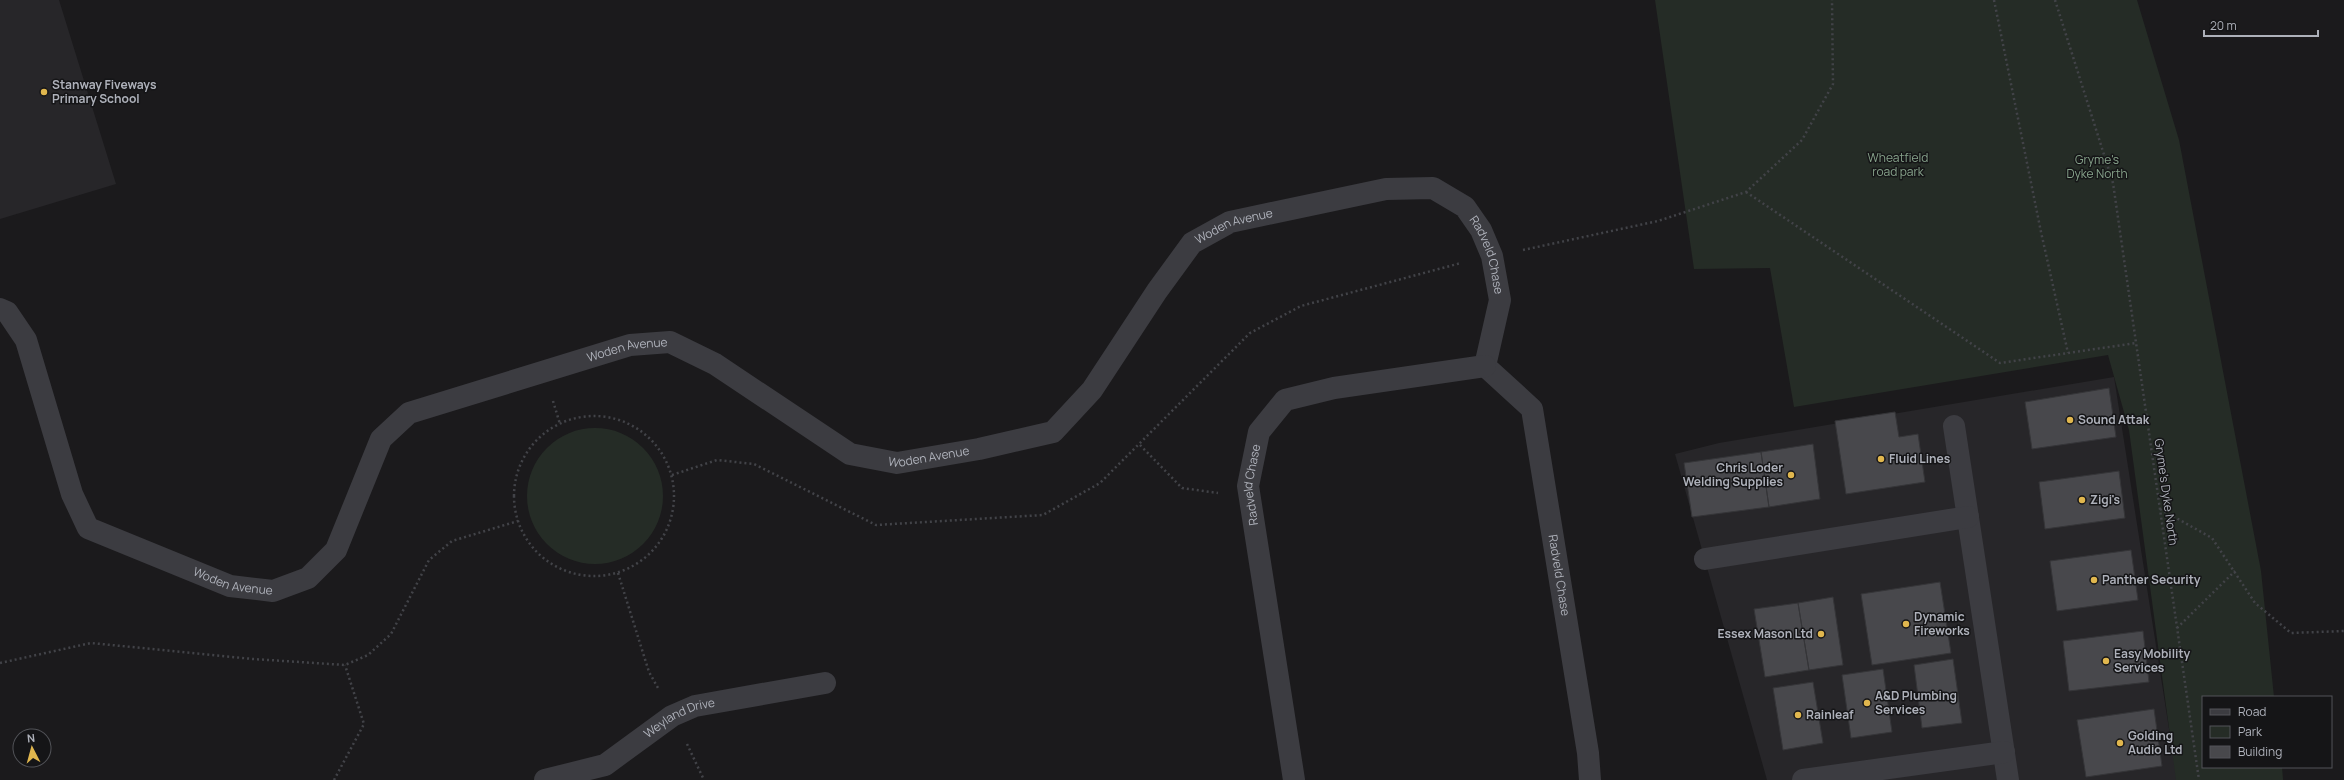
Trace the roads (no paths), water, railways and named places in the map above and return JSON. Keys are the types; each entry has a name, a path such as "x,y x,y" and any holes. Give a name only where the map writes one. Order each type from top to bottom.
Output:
{"street":[{"name":"Radveld Chase","path":"1433,188 1465,207 1481,230 1492,256 1500,300 1485,366"},
{"name":"Woden Avenue","path":"0,309 7,312 26,340 72,494 88,528 230,586 273,591 308,578 336,550 381,439 409,413 630,345 670,342 715,364 850,454 897,463 979,449 1053,432 1092,390 1157,291 1192,243 1230,222 1386,189 1433,188"},
{"name":"Radveld Chase","path":"1294,780 1248,486 1259,432 1285,400 1334,388 1485,366"},
{"name":"Radveld Chase","path":"1485,366 1532,409 1588,753 1590,780"},
{"path":"1954,426 2008,780"},
{"path":"1705,559 1968,517"},
{"name":"Weyland Drive","path":"545,780 605,765 672,716 695,706 825,683"},
{"path":"1802,780 2004,752"}],"place":[{"name":"Stanway Fiveways Primary School","path":"44,92"},
{"name":"Sound Attak","path":"2070,420"},
{"name":"Fluid Lines","path":"1881,459"},
{"name":"Chris Loder Welding Supplies","path":"1791,475"},
{"name":"Zigi's","path":"2082,500"},
{"name":"Panther Security","path":"2094,580"},
{"name":"Dynamic Fireworks","path":"1906,624"},
{"name":"Essex Mason Ltd","path":"1821,634"},
{"name":"Easy Mobility Services","path":"2106,661"},
{"name":"A&D Plumbing Services","path":"1867,703"},
{"name":"Rainleaf","path":"1798,715"},
{"name":"Golding Audio Ltd","path":"2120,743"}],"park label":[{"name":"Wheatfield road park","path":"1898,165"},
{"name":"Gryme's Dyke North","path":"2097,167"}]}
